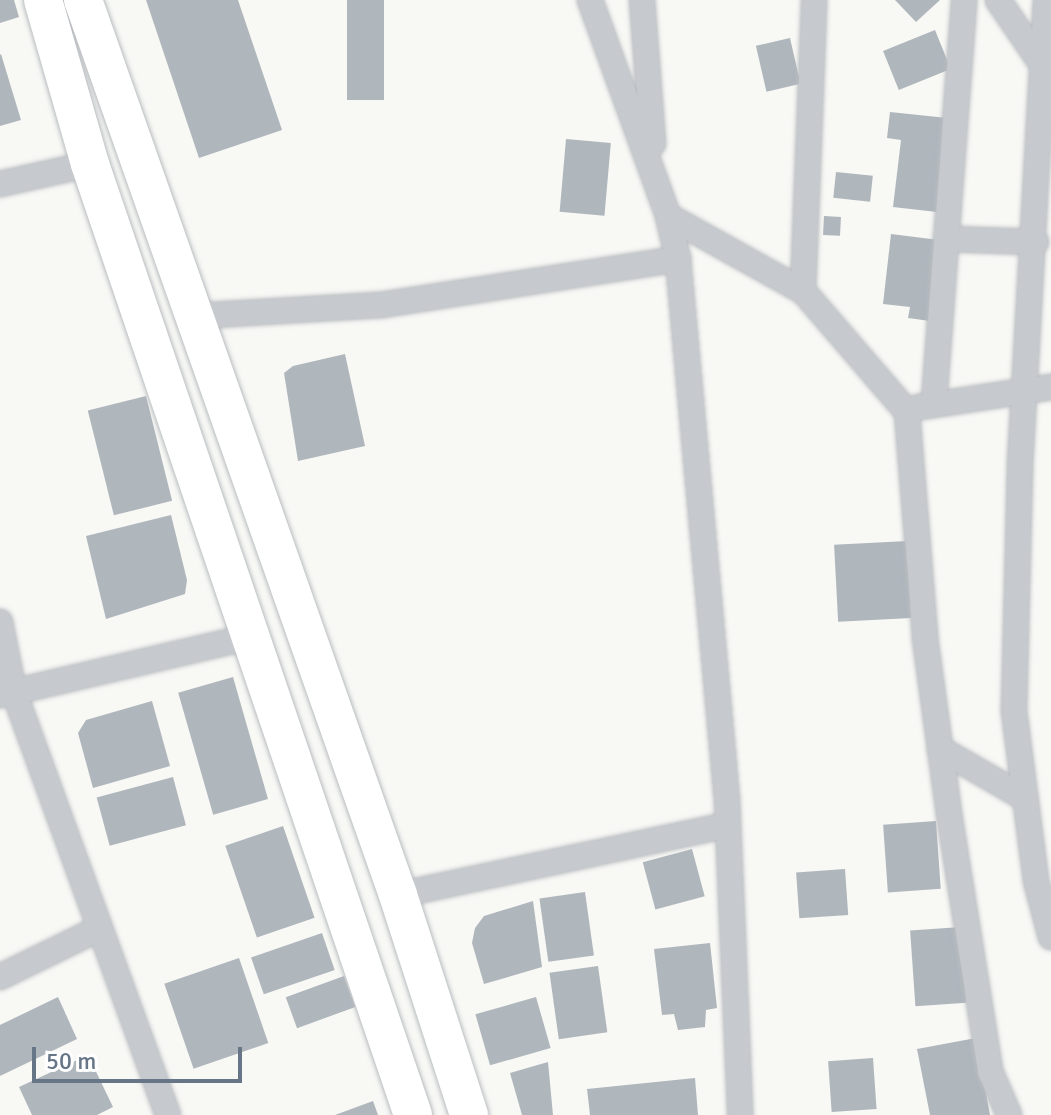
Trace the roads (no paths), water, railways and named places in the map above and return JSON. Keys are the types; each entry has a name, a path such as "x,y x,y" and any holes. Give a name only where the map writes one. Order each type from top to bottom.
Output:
{"main road":[{"path":"43,0 105,210 413,1115"},
{"path":"83,0 154,194 398,895 469,1115"},
{"path":"105,210 154,194"}],"street":[{"path":"590,0 655,174 678,259 728,825 740,1115"},
{"path":"642,0 655,174"},
{"path":"803,291 814,0"},
{"path":"934,402 964,0"},
{"path":"998,0 1041,63"},
{"path":"1046,0 1036,242 1025,389 1014,711 1036,881 1051,937"},
{"path":"0,184 90,164"},
{"path":"668,216 803,291 907,412 925,638 940,749 990,1071 1009,1115"},
{"path":"946,239 1036,242"},
{"path":"194,316 381,305 678,259"},
{"path":"907,412 934,402 1051,387"},
{"path":"0,622 7,693"},
{"path":"7,693 249,637"},
{"path":"0,669 168,1115"},
{"path":"940,749 1025,798"},
{"path":"398,895 728,825"},
{"path":"0,977 100,928"}]}
